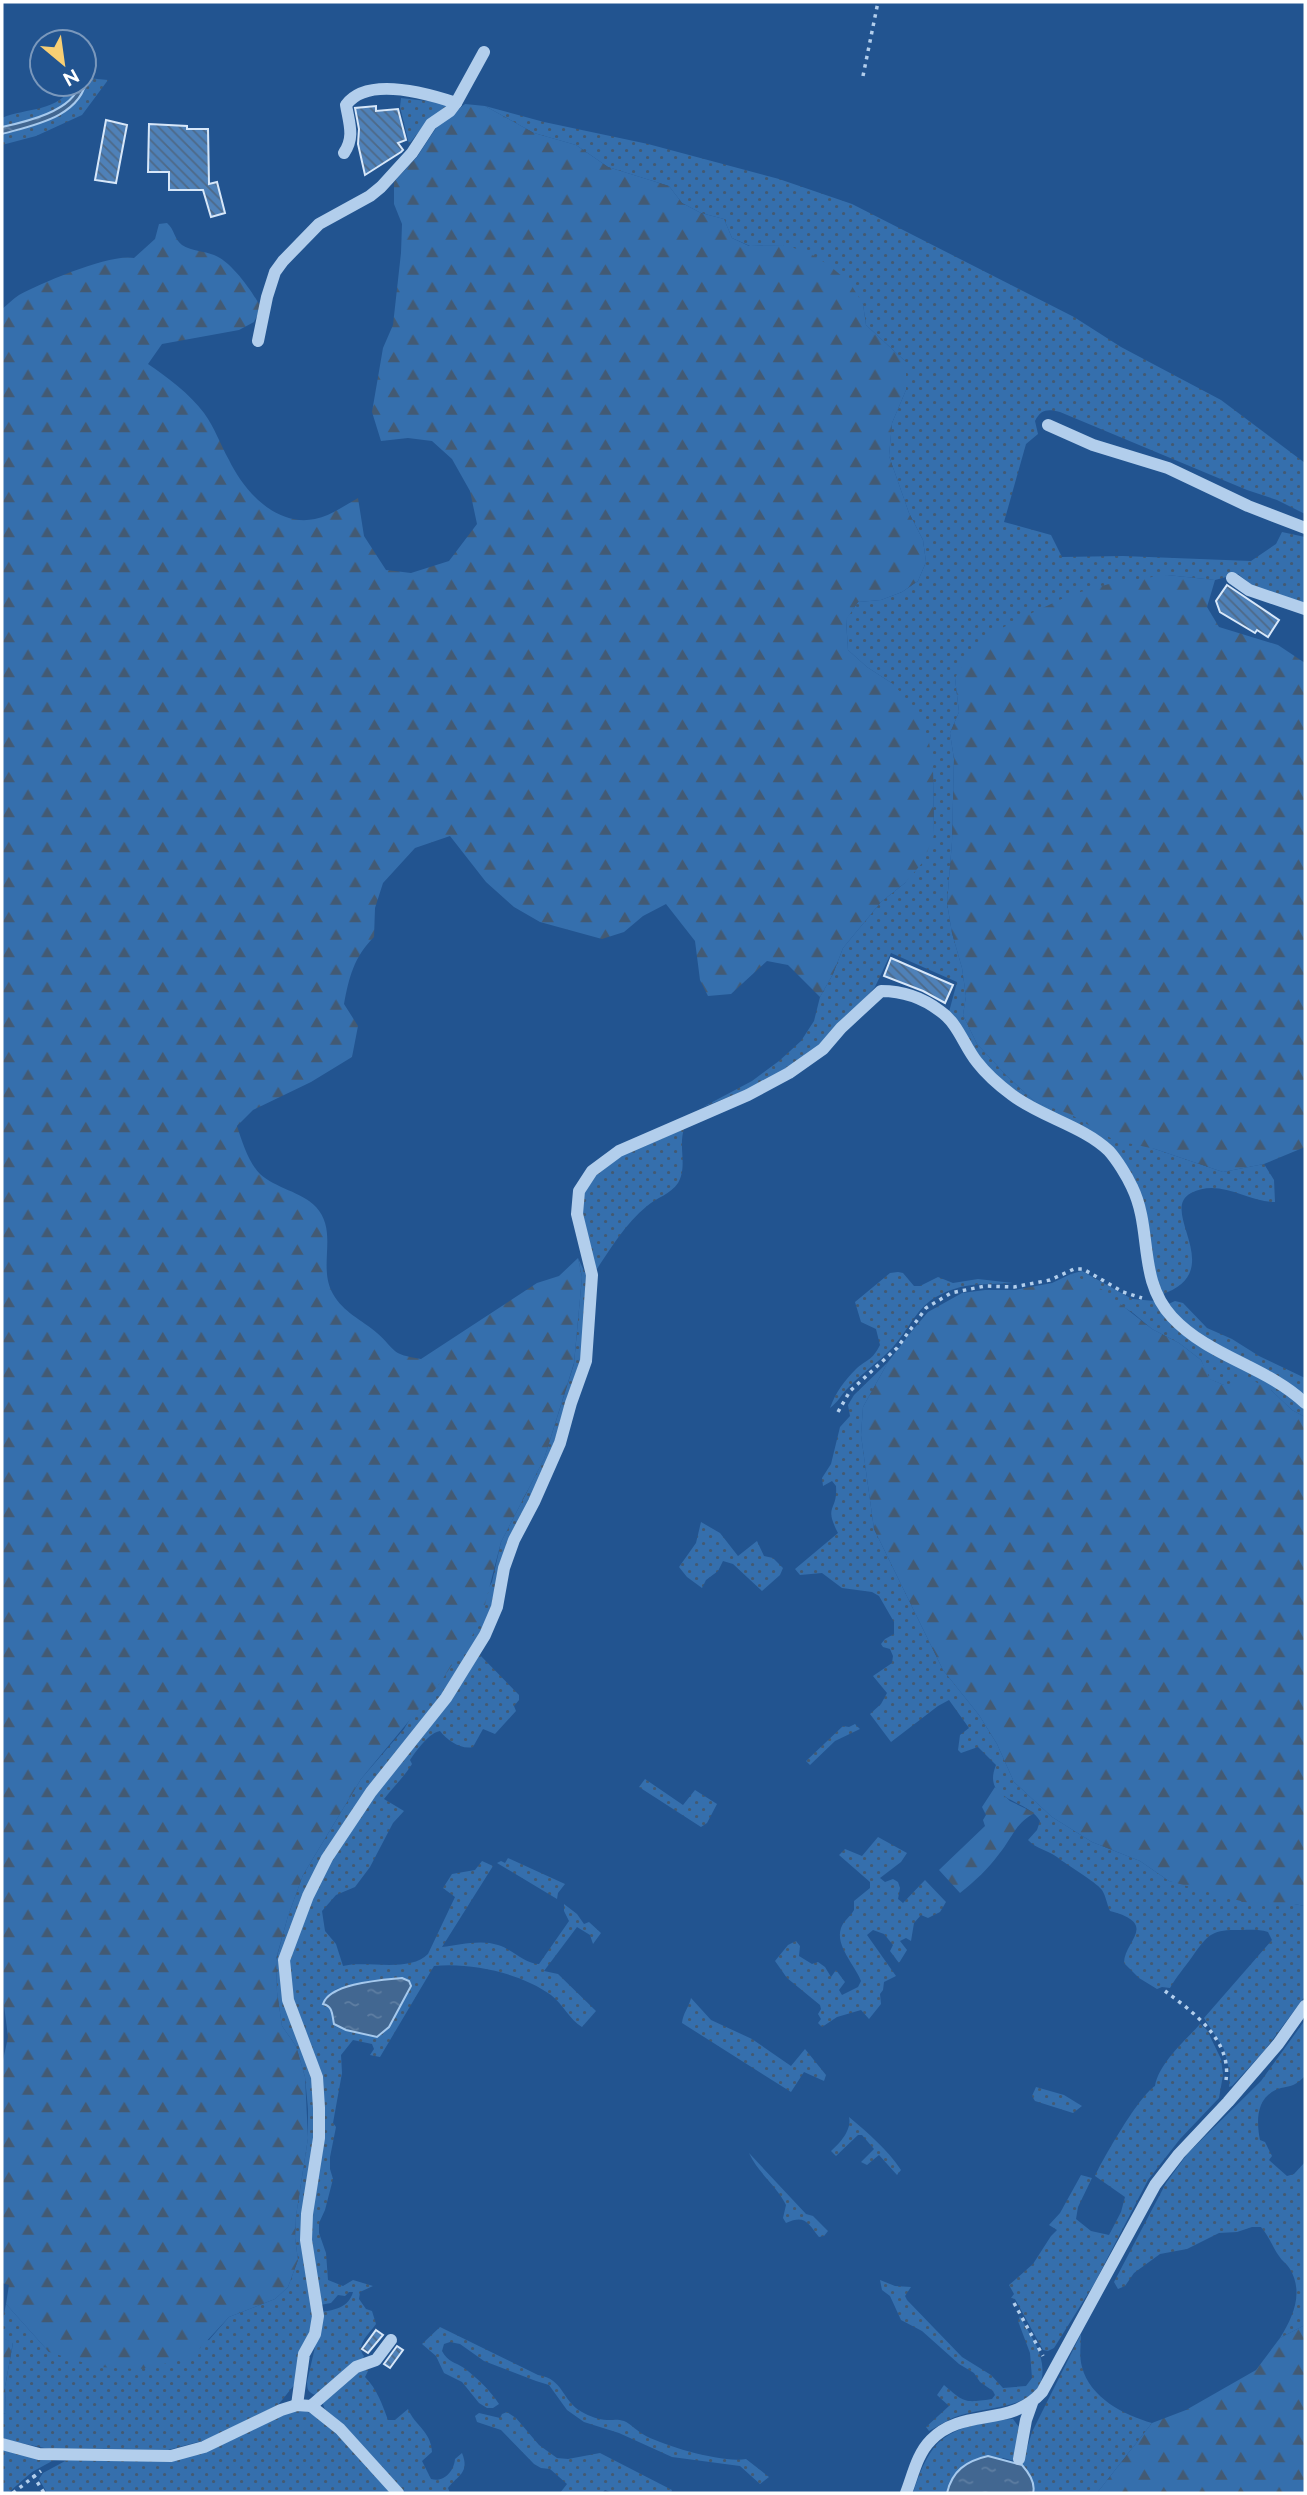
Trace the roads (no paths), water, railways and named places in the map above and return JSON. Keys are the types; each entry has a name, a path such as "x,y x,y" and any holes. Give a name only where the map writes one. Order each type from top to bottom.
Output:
{"street":[{"path":"258,341 275,272 291,251 319,224 381,187 412,153 431,124 450,111 484,52"},
{"path":"344,153 351,140 346,105 359,92 384,89 429,94 456,103"},
{"path":"1048,425 1093,445 1168,468 1248,506 1305,528"},
{"path":"1232,578 1256,593 1305,608"},
{"path":"304,2405 304,2354 315,2334 318,2316 306,2240 307,2214 319,2138 319,2108 317,2077 288,2000 284,1960 308,1896 327,1858 371,1792 446,1698 485,1635 497,1607 504,1569 514,1540 560,1443 586,1361 592,1275 577,1214 579,1191 592,1171 619,1151 748,1096 789,1073 823,1049 841,1028 881,991 896,991 917,998 942,1012 976,1061 1014,1097 1076,1130 1109,1152 1133,1188 1156,1296 1190,1334 1230,1358 1271,1376 1305,1403"},
{"path":"906,2493 919,2457 932,2439 964,2420 1018,2411 1032,2403 1042,2392 1155,2185 1201,2129 1278,2044 1305,2006"},
{"path":"2,2444 40,2454 172,2456 204,2447 281,2410 304,2405 356,2367 376,2360 391,2340"},
{"path":"1019,2459 1032,2403"},
{"path":"304,2405 340,2429 398,2493"}],"water":[{"path":"71,98 79,98 54,117 2,134 2,127 47,114"},
{"path":"402,1978 409,1981 411,1986 389,2027 377,2037 346,2030 334,2024 330,2009 323,2004 335,1991 346,1987"},
{"path":"988,2456 1022,2465 1033,2482 1033,2493 947,2493 952,2479 961,2468"}]}
